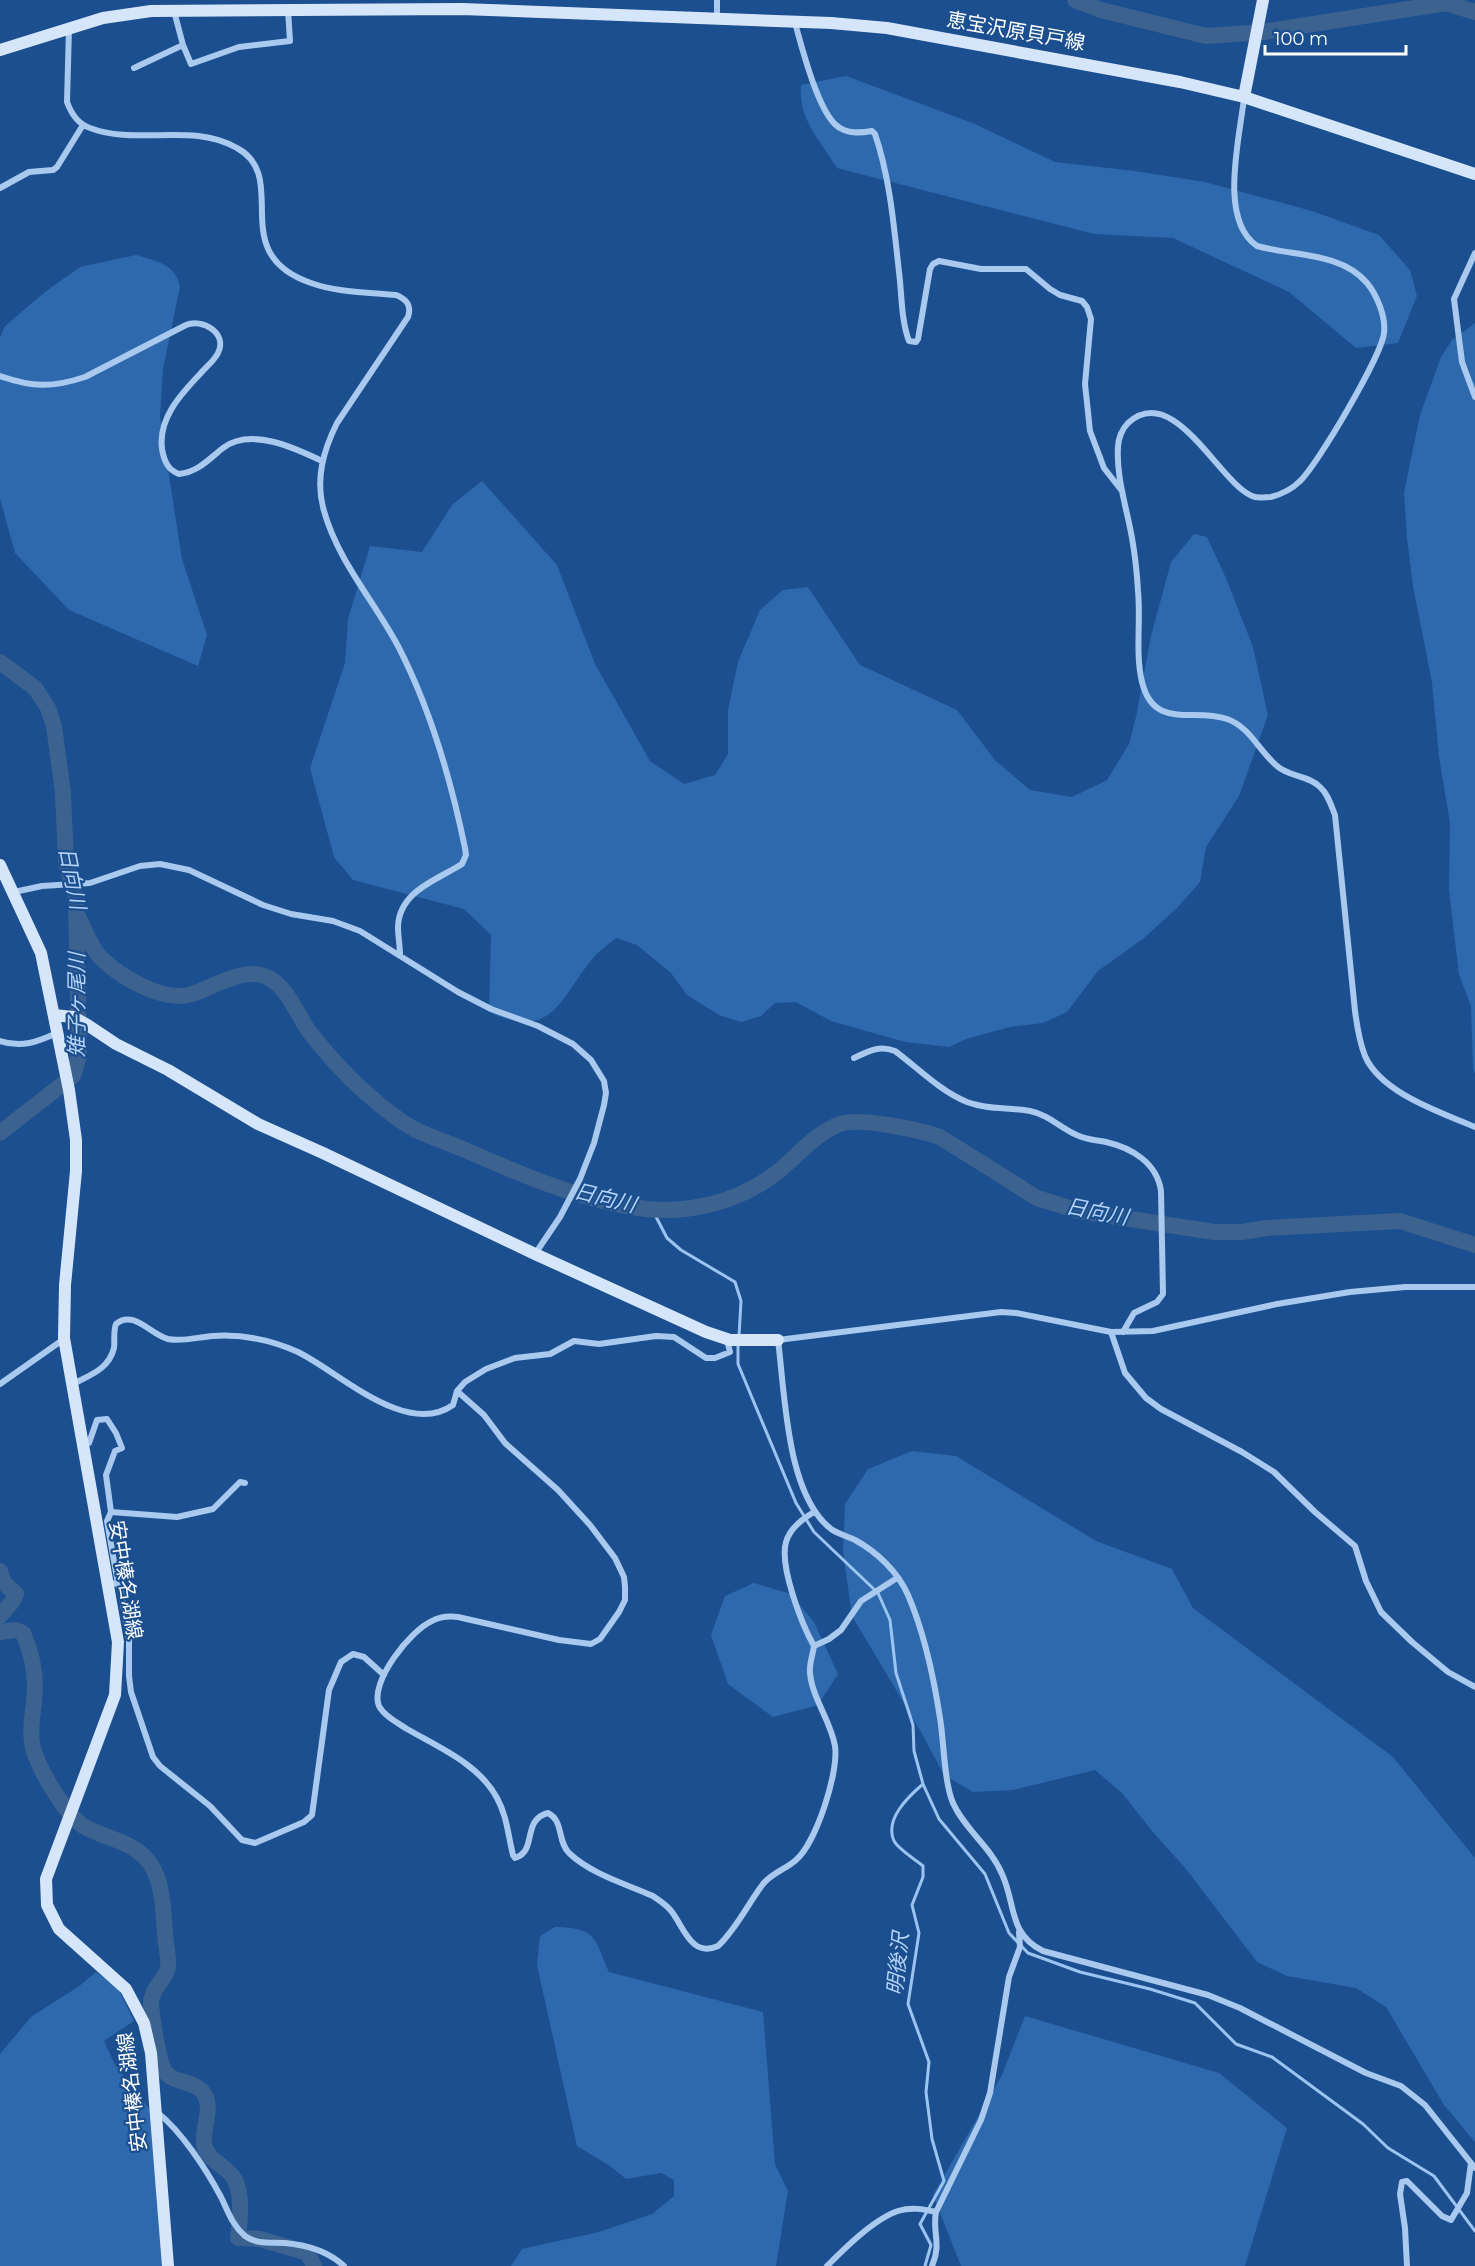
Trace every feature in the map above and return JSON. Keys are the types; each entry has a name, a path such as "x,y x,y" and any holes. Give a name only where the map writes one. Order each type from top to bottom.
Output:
{"main road":[{"path":"1244,97 1263,0"},
{"name":"恵宝沢原貝戸線","path":"0,50 69,28 127,14 234,4 288,10 503,5 717,20 887,28 1180,82 1244,97 1475,174"},
{"name":"安中榛名湖線","path":"0,864 41,953 69,1090 76,1140 76,1171 64,1285 64,1338 113,1584 118,1642 115,1695 46,1878 47,1905 59,1929 126,1989 144,2023 151,2053 168,2266"},
{"path":"54,1015 73,1017 116,1044 168,1070 258,1124 706,1332 733,1340 778,1340"}],"street":[{"path":"717,0 717,20"},
{"path":"174,10 183,45 191,64 239,46 290,41 288,10"},
{"path":"795,23 817,92 830,119 843,130 858,133 872,131 875,134 897,245 909,341 916,342 918,339 930,269 939,261 981,269 1026,269 1050,289 1082,302 1087,307 1091,319 1085,384 1090,431 1104,468 1122,491"},
{"path":"69,28 67,102 70,110 83,125 110,133 184,135 215,139 244,152 252,158 261,175 261,216 264,239 267,249 278,263 288,272 321,286 352,292 396,295 406,301 410,309 408,316 337,423 322,461 321,495 329,525 359,584 385,622 399,648 415,685 443,762 465,849 466,855 462,864 422,888 402,906 398,928 400,955"},
{"path":"134,68 183,45"},
{"path":"1244,97 1234,180 1236,213 1242,232 1257,246 1318,258 1343,266 1360,276 1368,284 1377,301 1384,325 1383,340 1362,382 1305,476 1292,489 1283,493 1262,498 1254,497 1246,492 1234,483 1188,431 1160,415 1151,413 1129,422 1122,431 1118,446 1122,491 1133,541 1138,593 1140,670 1143,685 1148,697 1157,708 1166,714 1209,715 1226,718 1241,726 1278,768 1309,779 1321,787 1328,796 1335,815 1356,1019 1365,1055 1371,1066 1392,1086 1420,1102 1475,1127"},
{"path":"0,188 29,172 53,170 57,167 83,125"},
{"path":"1475,253 1454,299 1462,362 1475,397"},
{"path":"0,376 38,386 70,382 85,377 186,325 201,322 219,339 219,350 177,401 164,422 161,442 169,468 179,474 193,471 225,446 245,439 297,449 322,461"},
{"path":"14,892 42,886 90,883 140,866 160,864 189,870 263,905 291,914 349,926 491,1009 560,1036 573,1044 591,1060 604,1081 606,1093 594,1143 580,1179 560,1217 535,1254"},
{"path":"0,1041 21,1045 58,1033"},
{"path":"854,1058 873,1049 888,1048 963,1100 981,1107 1021,1110 1043,1115 1079,1136 1131,1150 1152,1168 1158,1178 1161,1191 1163,1294 1157,1302 1134,1313 1123,1332"},
{"path":"1407,2266 1406,2228 1400,2194 1402,2182 1407,2181 1442,2216 1451,2220 1467,2193 1473,2166 1425,2105 1401,2086 1366,2073 1240,2008 1208,1995 1043,1951 1024,1938 1018,1928 1006,1884 996,1862 953,1803 930,1666 908,1595 897,1578 875,1553 832,1530 814,1512 805,1495 794,1458 778,1340 1001,1312 1111,1332 1153,1331 1277,1304 1386,1288 1475,1287"},
{"path":"73,1384 105,1366 114,1348 116,1324 128,1319 138,1322 158,1335 171,1339 240,1336 284,1346 375,1399 416,1414 432,1415 453,1405 457,1391 465,1382 496,1365 515,1358 550,1354 574,1341 599,1344 656,1336 674,1337 706,1358 715,1358 730,1352 733,1340"},
{"path":"1111,1332 1125,1372 1146,1398 1274,1472 1355,1546 1366,1581 1381,1612 1448,1672 1475,1688"},
{"path":"0,1383 64,1338"},
{"path":"457,1391 484,1415 505,1443 572,1505 603,1540 622,1571 625,1600 600,1639 591,1644 551,1638 458,1617 438,1618 423,1626 406,1641 384,1676 378,1699 381,1709 402,1726 447,1751 486,1783 502,1809 515,1858 523,1854 527,1847 531,1827 537,1818 549,1814 555,1816 560,1839 569,1853 612,1879 653,1896 670,1909 686,1938 700,1948 712,1949 718,1946 736,1926 770,1877 802,1854 834,1777 836,1754 834,1742 815,1693 810,1672 814,1646 804,1630 786,1568 785,1543 794,1527 814,1512"},
{"path":"84,1446 89,1443 97,1420 107,1419 122,1448 115,1451 106,1475 111,1512 107,1521 113,1584 129,1640 131,1692 153,1757 160,1766 210,1806 242,1840 255,1844 304,1822 312,1815 328,1690 341,1662 353,1654 364,1657 384,1676"},
{"path":"111,1512 177,1516 213,1509 240,1482 245,1483"},
{"path":"814,1646 829,1640 841,1630 861,1601 897,1578"},
{"path":"932,2266 938,2242 934,2222 936,2211 981,2120 990,2093 1010,1977 1020,1947 1018,1928"},
{"path":"156,2111 180,2136 220,2196 230,2218 248,2238 261,2244 295,2244 319,2250 344,2266"},
{"path":"827,2266 880,2220 898,2211 918,2208 936,2211"}],"shaded area":[{"path":"846,76 975,124 1055,162 1205,182 1312,211 1379,235 1410,270 1417,296 1398,343 1356,348 1289,292 1173,238 1094,234 837,168 807,119 801,97 801,85"},
{"path":"136,255 170,268 178,279 180,287 163,369 160,417 182,559 207,635 198,666 69,610 15,553 0,499 0,337 5,326 45,292 80,267"},
{"path":"1475,323 1475,1074 1471,1006 1459,975 1449,890 1450,823 1439,757 1432,683 1413,586 1404,493 1420,415 1441,357 1452,340"},
{"path":"482,481 557,565 595,664 650,761 684,784 715,775 728,754 728,710 738,662 760,610 783,590 808,587 860,665 957,710 995,760 1030,790 1072,797 1107,780 1129,744 1151,636 1171,562 1194,534 1207,537 1253,647 1268,715 1239,796 1206,847 1200,882 1177,908 1144,938 1098,971 1067,1012 1043,1023 1010,1027 966,1039 949,1047 905,1042 831,1021 796,1002 775,1003 761,1016 741,1022 719,1015 687,995 671,973 637,945 616,938 596,954 563,1000 553,1011 542,1018 528,1022 511,1020 489,1012 491,935 464,909 353,880 334,857 310,768 345,663 348,619 370,546 422,552 452,505"},
{"path":"912,1451 956,1456 1096,1541 1172,1569 1193,1608 1393,1757 1475,1858 1475,2142 1444,2105 1386,2007 1356,1988 1287,1976 1257,1962 1186,1869 1122,1793 1095,1770 1013,1790 973,1792 944,1775 852,1616 843,1552 845,1504 868,1469"},
{"path":"754,1583 791,1594 814,1622 838,1674 818,1705 773,1717 728,1684 711,1635 725,1596"},
{"path":"555,1927 587,1932 600,1950 609,1972 763,2012 775,2164 788,2191 776,2266 511,2266 522,2249 599,2232 652,2214 674,2196 674,2180 661,2173 626,2179 610,2166 577,2146 537,1965 540,1936"},
{"path":"96,1972 118,1988 134,2021 104,2041 115,2065 151,2111 163,2266 0,2266 0,2054 32,2016 78,1987"},
{"path":"1025,2016 1219,2073 1287,2128 1245,2266 961,2266 933,2195 1002,2075"}],"waterway":[{"path":"1075,0 1101,10 1206,36 1263,32 1446,3 1475,12"},
{"name":"日向川","path":"0,662 35,688 48,708 54,726 63,793 66,863 76,898 79,1056 73,1076 0,1133"},
{"name":"日向川","path":"76,913 90,943 101,958 119,973 156,992 181,996 192,994 230,978 250,974 269,978 282,989 311,1034 336,1064 367,1094 399,1120 422,1133 525,1175 567,1191 609,1203 670,1210 709,1205 728,1199 764,1182 815,1138 831,1128 849,1122 861,1122 905,1128 940,1137 1037,1198 1079,1211 1214,1232 1400,1221 1475,1245"},
{"path":"652,1209 667,1238 681,1250 735,1282 741,1301 739,1336"},
{"path":"738,1343 738,1364 796,1503 814,1532 878,1593 890,1620 896,1673 913,1725 914,1751 923,1784 939,1819 985,1874 1009,1933 1028,1953 1080,1972 1150,1989 1195,2003 1236,2044 1272,2057 1363,2124 1388,2148 1434,2176 1475,2231"},
{"name":"雉子ヶ尾川","path":"0,1571 4,1583 16,1594 0,1616"},
{"name":"雉子ヶ尾川","path":"0,1632 16,1630 23,1633 28,1646 35,1679 31,1731 33,1748 57,1796 78,1822 138,1851 145,1857 156,1874 163,1903 168,1961 167,1972 153,1993 151,2003 158,2051 162,2065 169,2076 197,2087 206,2097 208,2110 204,2143 209,2154 227,2170 238,2187 240,2209 238,2238 260,2239 308,2253 314,2266"},
{"name":"明後沢","path":"923,1784 895,1816 892,1833 896,1844 923,1866 923,1877 912,1905 919,1933 908,2004 929,2062 926,2092 932,2139 944,2181 920,2224 931,2245 925,2266"}]}
